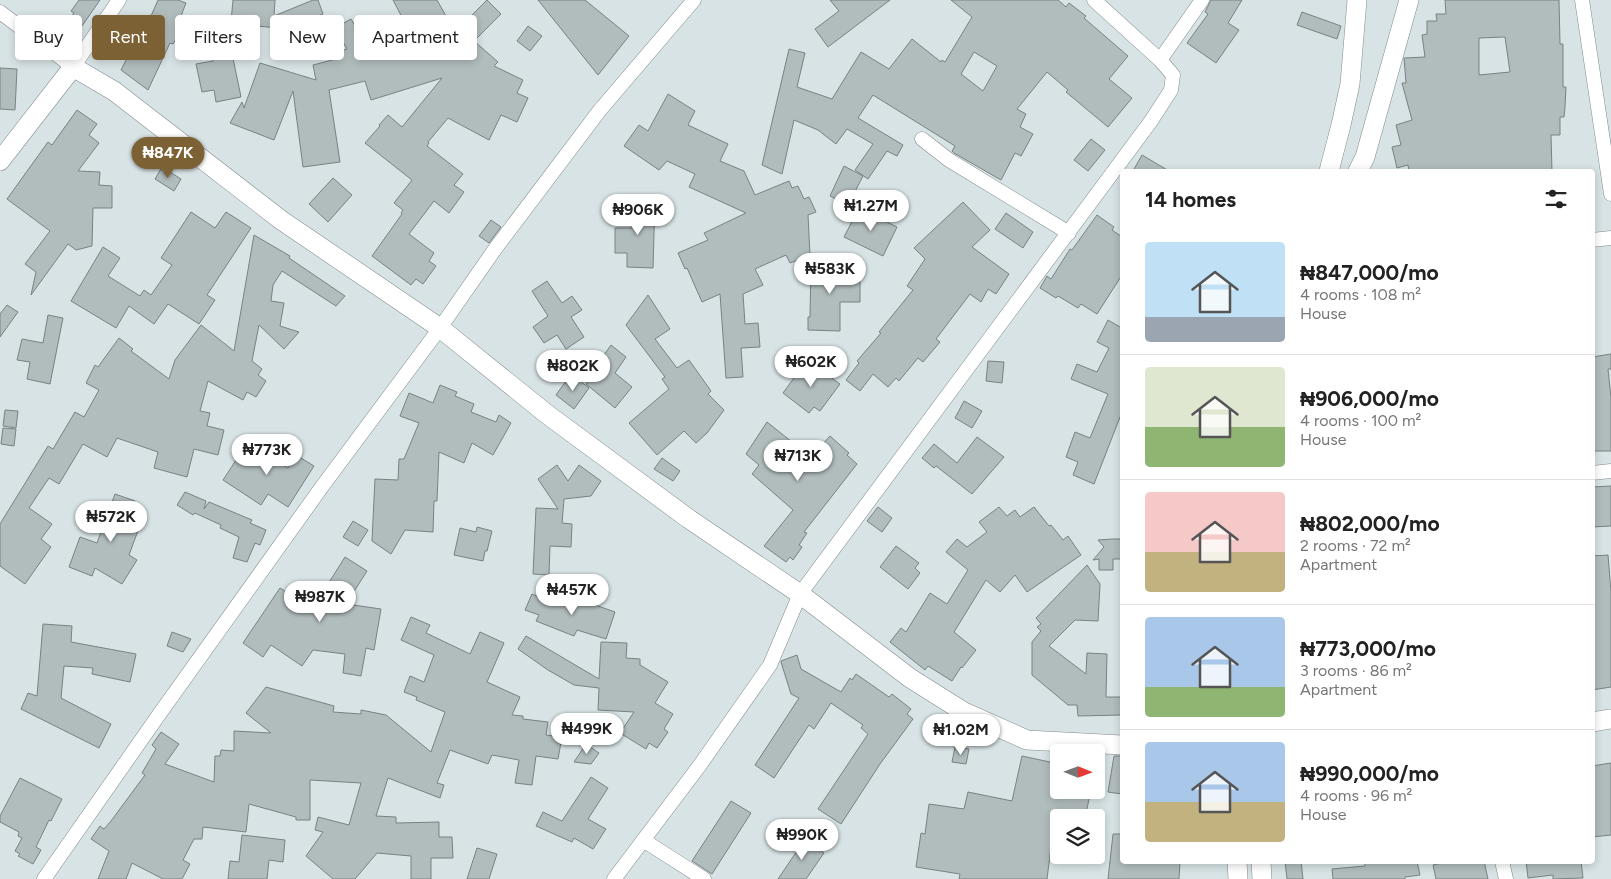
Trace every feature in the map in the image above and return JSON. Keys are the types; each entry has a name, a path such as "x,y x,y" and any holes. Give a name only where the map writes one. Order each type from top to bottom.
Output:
{"street":[{"path":"0,161 73,67 119,0"},
{"path":"44,879 315,496 440,328 495,248 600,110 694,0"},
{"path":"614,879 700,765 770,666 800,594 1151,122 1171,90 1173,75 1160,60 1094,0"},
{"path":"1160,60 1202,0"},
{"path":"1330,169 1350,84 1356,0"},
{"path":"1359,169 1373,129 1409,0"},
{"path":"1582,0 1611,194"},
{"path":"0,12 73,67 114,91 281,220 440,328 556,421 689,519 800,594 910,678 964,712 1027,740 1120,745"},
{"path":"922,139 949,160 1069,233"},
{"path":"1595,240 1611,238"},
{"path":"1595,473 1611,472"},
{"path":"1595,722 1611,719"},
{"path":"643,840 704,879"},
{"path":"1237,864 1238,879"},
{"path":"1261,864 1262,879"},
{"path":"1503,864 1506,879"}],"building":[{"path":"79,0 100,0 82,26 82,15 72,15 74,13 71,11"},
{"path":"158,0 178,0 186,3 181,15 175,15 175,40 173,44 170,43 165,54 165,15 151,15"},
{"path":"233,0 275,0 274,15 270,15 270,27 260,26 260,15 232,15"},
{"path":"313,0 318,0 323,14 276,15"},
{"path":"393,0 437,0 445,15 401,15"},
{"path":"487,0 501,14 477,38 477,15 472,15"},
{"path":"538,0 585,0 629,36 598,75"},
{"path":"830,0 890,0 828,47 815,29 839,11"},
{"path":"951,0 1058,0 1066,7 1069,3 1086,16 1084,18 1128,56 1109,79 1132,98 1108,127 1066,92 1068,90 1047,72 1017,109 1026,114 1020,127 1033,134 1021,156 1015,153 1001,180 954,153 952,151 955,146 873,95 858,118 903,145 897,156 887,151 868,179 855,170 873,144 847,129 836,144 818,130 794,120 782,174 762,165 789,49 805,53 797,87 832,99 861,52 889,69 912,39 941,62 942,60 945,62 972,17","holes":["974,52 997,66 983,91 961,74"]},
{"path":"1211,0 1242,0 1228,23 1239,30 1216,63 1187,43 1208,14 1205,12"},
{"path":"1445,0 1559,0 1560,44 1563,44 1563,87 1566,87 1564,117 1560,117 1560,135 1551,135 1552,169 1409,169 1408,165 1397,168 1392,147 1401,145 1396,125 1412,120 1402,83 1406,83 1404,58 1425,57 1422,35 1427,34 1427,21 1437,21 1436,14 1446,14","holes":["1505,37 1510,72 1479,75 1479,38"]},
{"path":"1302,12 1341,26 1337,39 1297,25"},
{"path":"351,19 354,24 354,60 477,60 477,44 498,62 494,66 523,80 517,93 528,98 517,122 501,115 489,140 448,118 428,142 427,146 463,174 454,185 464,192 449,213 434,201 409,234 434,253 429,261 436,266 423,284 416,279 411,285 372,256 402,214 403,210 394,203 412,180 365,143 388,115 402,127 442,78 371,100 365,81 329,90 340,162 303,167 293,91 274,140 230,123 242,102 244,108 260,63 316,80 313,65 332,60 344,60 344,50 347,49 344,44 344,23"},
{"path":"528,26 542,36 530,51 517,41"},
{"path":"126,60 162,60 148,90 121,70"},
{"path":"233,60 241,97 216,102 214,90 202,92 196,64"},
{"path":"0,68 17,69 15,110 0,109"},
{"path":"668,94 695,111 688,125 728,144 720,161 744,171 755,195 789,181 792,188 798,186 804,199 809,197 816,212 808,215 810,255 790,263 786,255 755,269 763,285 743,294 745,324 758,323 760,347 741,348 743,377 726,378 720,294 702,302 678,253 708,240 704,233 746,213 689,187 695,174 667,161 659,170 624,146 639,125 648,131"},
{"path":"77,110 97,124 89,135 99,143 78,171 100,172 99,185 112,186 112,208 93,208 92,246 76,250 68,244 31,295 36,272 25,264 50,231 7,199 48,142 52,145"},
{"path":"1091,139 1105,150 1088,171 1074,160"},
{"path":"1142,155 1166,169 1134,169"},
{"path":"844,166 863,176 848,205 830,196"},
{"path":"162,167 181,179 174,191 155,179"},
{"path":"333,178 352,195 328,222 309,204"},
{"path":"632,199 655,200 653,268 627,267 627,253 615,253 615,228 632,228"},
{"path":"963,202 990,230 972,247 1009,274 996,294 988,289 981,302 970,294 936,339 940,342 923,362 918,358 899,381 896,378 888,387 873,374 860,391 846,380 859,363 857,361 881,333 879,332 913,290 907,286 925,259 914,248"},
{"path":"859,208 897,227 883,256 844,237"},
{"path":"191,212 215,228 226,212 251,228 207,295 215,300 199,324 168,304 154,324 129,306 116,328 71,301 103,247 120,258 108,276 140,296 144,290 151,295 172,265 161,258"},
{"path":"1006,213 1033,232 1023,248 995,229"},
{"path":"1097,215 1114,227 1112,230 1120,236 1120,278 1097,314 1081,304 1078,308 1058,296 1056,298 1040,288 1047,276 1051,279 1070,249 1072,250"},
{"path":"491,220 501,227 489,243 479,236"},
{"path":"254,235 290,256 289,258 345,296 336,306 282,271 273,285 271,301 284,303 280,326 299,332 284,349 259,325 252,361 262,369 258,375 266,381 256,397 247,392 243,400 208,381 200,411 210,413 207,426 224,430 218,455 194,449 187,477 154,468 158,452 117,438 107,457 83,444 59,484 49,478 29,508 52,524 41,539 51,547 25,584 0,566 0,524 48,446 53,449 75,412 84,417 99,390 86,383 95,365 98,367 119,338 133,349 131,351 169,379 175,360 201,325 234,351"},
{"path":"811,263 848,264 848,280 860,281 860,302 840,302 840,331 808,330"},
{"path":"547,281 562,303 572,296 582,310 571,317 584,337 566,349 557,335 544,343 533,327 548,316 532,291"},
{"path":"648,295 670,329 655,339 677,368 689,360 711,391 708,394 724,410 707,433 696,443 684,431 657,455 629,423 669,389 662,379 665,377 626,325"},
{"path":"7,305 18,312 0,337 0,314"},
{"path":"48,315 63,318 50,384 27,379 30,362 17,360 22,339 43,343"},
{"path":"1108,320 1120,327 1120,417 1094,484 1073,475 1078,462 1066,457 1075,432 1090,438 1108,394 1071,379 1077,364 1097,372 1109,348 1097,342"},
{"path":"611,345 626,357 615,373 632,387 615,408 586,384 604,361 601,359"},
{"path":"1611,354 1611,369 1608,369 1611,398 1611,451 1595,451 1595,357"},
{"path":"807,360 840,384 820,411 814,407 809,413 783,393"},
{"path":"988,361 1004,362 1002,383 986,381"},
{"path":"571,374 589,388 574,409 556,395"},
{"path":"440,385 457,392 455,396 474,404 471,412 496,422 499,415 511,423 493,455 472,443 464,463 439,452 437,501 434,501 433,532 405,530 391,554 372,541 375,479 398,480 399,459 404,459 419,423 400,416 409,393 433,403"},
{"path":"964,401 982,411 972,428 955,418"},
{"path":"5,410 18,411 16,428 3,426"},
{"path":"767,422 807,454 814,445 819,448 830,436 849,453 847,455 857,464 804,532 807,533 799,545 802,547 793,560 790,557 786,562 764,546 793,510 752,474 759,465 746,454"},
{"path":"3,428 16,429 14,446 1,444"},
{"path":"977,437 1004,457 972,494 936,466 934,468 922,458 934,444 957,463"},
{"path":"248,442 288,468 296,455 314,466 288,507 268,494 261,505 223,480"},
{"path":"662,458 680,471 673,481 654,469"},
{"path":"557,465 568,481 579,465 601,481 591,496 564,499 562,523 572,524 571,547 550,546 549,575 533,574 536,508 558,509 538,479"},
{"path":"1611,486 1611,526 1595,527 1595,487"},
{"path":"185,492 206,501 204,509 209,502 252,520 250,523 266,530 260,545 255,543 247,562 233,558 239,537 220,528 221,525 195,513 193,515 177,505"},
{"path":"115,494 135,501 131,512 143,517 129,555 137,560 122,584 95,568 92,576 69,567 80,537 97,543"},
{"path":"878,507 892,518 882,532 867,521"},
{"path":"999,507 1007,516 1015,510 1020,517 1034,507 1063,540 1068,536 1081,555 1027,592 1015,575 1000,592 986,580 954,632 976,650 952,681 928,666 925,670 890,642 901,628 906,632 930,593 947,604 968,570 946,552 957,539 967,547 987,532 979,522"},
{"path":"353,521 368,530 358,546 343,537"},
{"path":"477,527 492,531 483,561 454,555 460,528 476,532"},
{"path":"1120,539 1120,559 1113,559 1113,570 1099,570 1099,559 1093,560 1104,547 1098,540"},
{"path":"896,546 919,563 915,568 920,573 908,589 880,567"},
{"path":"1608,555 1611,592 1611,687 1595,690 1595,556"},
{"path":"345,557 367,571 346,604 381,609 374,650 366,648 361,676 343,673 345,654 313,650 302,666 271,645 263,657 243,643 280,588 310,607 321,590 323,592"},
{"path":"1087,565 1100,584 1098,621 1075,620 1049,646 1086,674 1087,653 1107,654 1106,697 1120,697 1120,715 1078,716 1077,705 1068,705 1032,675 1032,642 1041,631 1037,627 1041,624 1036,618"},
{"path":"561,593 615,612 606,639 577,630 574,636 536,621 539,615 525,610 532,594 557,605"},
{"path":"411,617 430,625 426,633 470,654 480,632 504,643 487,682 520,697 512,715 523,716 523,719 548,722 546,735 562,737 558,759 536,756 532,785 515,783 519,760 492,755 488,764 450,750 437,783 444,785 440,798 388,778 376,816 396,817 396,823 439,822 439,837 452,837 453,858 431,858 431,879 411,879 411,856 377,853 355,879 333,879 306,856 323,832 315,830 318,817 349,825 361,783 310,780 310,820 296,820 296,817 249,804 246,832 203,827 202,839 194,839 183,860 190,864 182,879 163,879 132,863 126,879 98,879 109,851 91,839 100,826 104,829 111,821 145,775 142,773 156,749 152,745 161,732 179,744 165,764 214,782 215,756 220,756 221,750 234,751 234,731 271,733 246,713 266,687 334,706 333,712 361,714 361,710 386,715 431,752 445,712 416,700 417,697 404,692 410,676 424,682 434,655 401,640"},
{"path":"43,624 72,626 71,642 136,654 130,682 92,674 93,668 64,666 61,698 111,724 99,748 21,709 28,693 37,696"},
{"path":"172,632 191,639 183,652 167,646"},
{"path":"526,636 599,679 601,642 627,643 626,658 640,659 640,665 668,682 655,703 673,714 664,729 668,732 657,748 649,743 646,749 620,733 634,712 598,710 599,688 574,685 518,649"},
{"path":"797,655 801,669 841,692 850,678 852,680 856,674 889,697 892,694 911,709 907,714 913,719 880,764 841,824 818,809 868,734 861,728 863,725 831,703 814,729 809,725 774,778 755,765 799,698 791,694 781,662"},
{"path":"586,744 599,753 591,764 574,762"},
{"path":"955,747 969,749 966,764 952,762"},
{"path":"1022,756 1050,762 1050,799 1089,799 1087,809 1050,809 1050,855 1047,879 959,879 960,874 916,867 921,833 925,834 929,804 964,809 968,792 1012,801"},
{"path":"1114,756 1120,756 1120,794 1108,792"},
{"path":"1611,763 1611,835 1595,837 1595,766"},
{"path":"591,777 608,788 588,819 606,829 593,849 574,838 572,842 536,826 543,812 562,821"},
{"path":"20,778 62,799 36,847 41,850 33,864 18,856 20,854 15,851 22,838 18,836 19,832 0,822 0,816"},
{"path":"731,801 751,813 712,874 692,861"},
{"path":"1113,834 1120,834 1120,864 1180,864 1179,879 1108,879"},
{"path":"242,835 285,840 283,862 269,860 267,879 228,879 230,861 239,862"},
{"path":"800,837 824,853 806,879 778,879 797,851 793,848"},
{"path":"477,848 497,854 489,879 467,879"},
{"path":"1285,864 1301,864 1303,879 1287,879"},
{"path":"1365,864 1418,864 1420,875 1405,877 1405,879 1333,879 1332,869 1365,866"},
{"path":"1485,864 1488,879 1436,879 1433,865"},
{"path":"1526,864 1581,864 1583,878 1553,879 1553,875 1528,878"}]}
